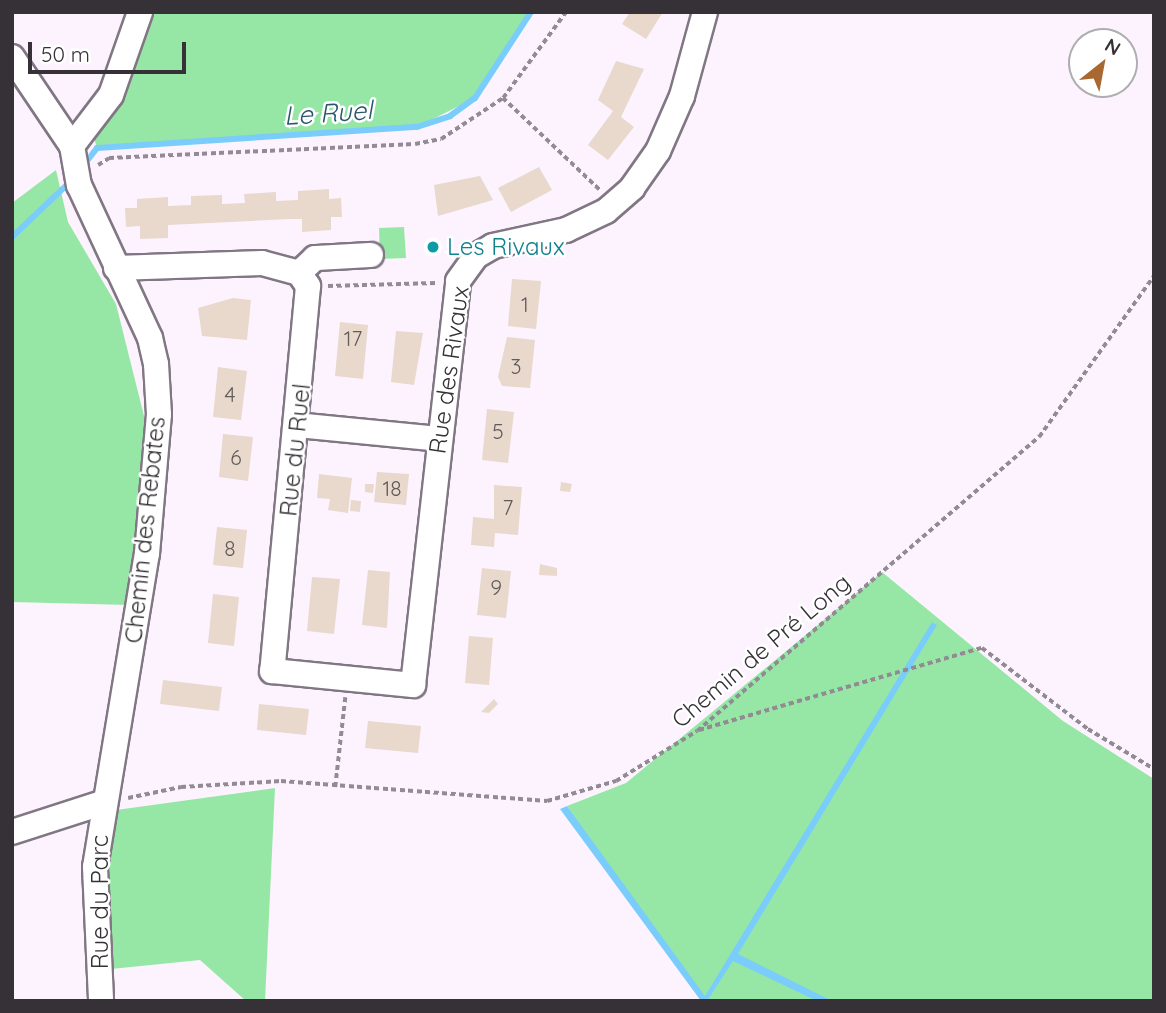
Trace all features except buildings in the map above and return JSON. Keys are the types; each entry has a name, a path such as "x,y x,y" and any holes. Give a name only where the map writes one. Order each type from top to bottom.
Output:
{"street":[{"path":"72,146 111,96 140,12"},
{"name":"Rue des Rivaux","path":"413,685 458,281 475,256 493,246 566,230 614,203 658,151 682,96 705,12"},
{"name":"Chemin des Rebates","path":"12,58 72,146 78,177 116,268 150,338 159,414 147,553 102,803"},
{"path":"116,268 262,263 304,279 315,258 371,255"},
{"name":"Rue du Ruel","path":"304,279 297,425 272,671 413,685"},
{"path":"297,425 439,439"},
{"path":"12,832 102,803"},
{"name":"Rue du Parc","path":"102,803 95,867 102,1001"}],"path":[{"path":"78,177 109,158 415,144 441,139 503,98 566,12"},
{"path":"503,98 614,203"},
{"name":"Chemin de Pré Long","path":"102,803 181,787 281,782 547,801 616,781 697,731 1039,437 1154,276"},
{"path":"304,279 458,281"},
{"path":"697,731 982,648 1088,729 1154,769"},
{"path":"335,787 347,679"}],"green space":[{"path":"141,12 531,12 475,98 417,127 97,148 91,128"},
{"path":"56,170 68,222 116,304 145,420 130,605 12,602 12,203"},
{"path":"404,227 406,258 380,259 379,228"},
{"path":"882,572 1063,721 1154,779 1154,1001 702,1001 567,806 626,783"},
{"path":"275,788 265,1001 246,1001 200,960 111,969 109,849 116,810"}],"water":[{"path":"932,622 937,625 738,954 832,1001 817,1001 733,961 707,1001 701,1001 560,809 567,806 705,996"}],"waterway":[{"name":"Le Ruel","path":"83,166 97,148 417,127 450,116 475,98 531,12"},
{"name":"Le Ruel","path":"12,237 70,182"}],"place":[{"name":"Les Rivaux","path":"433,247"}]}
